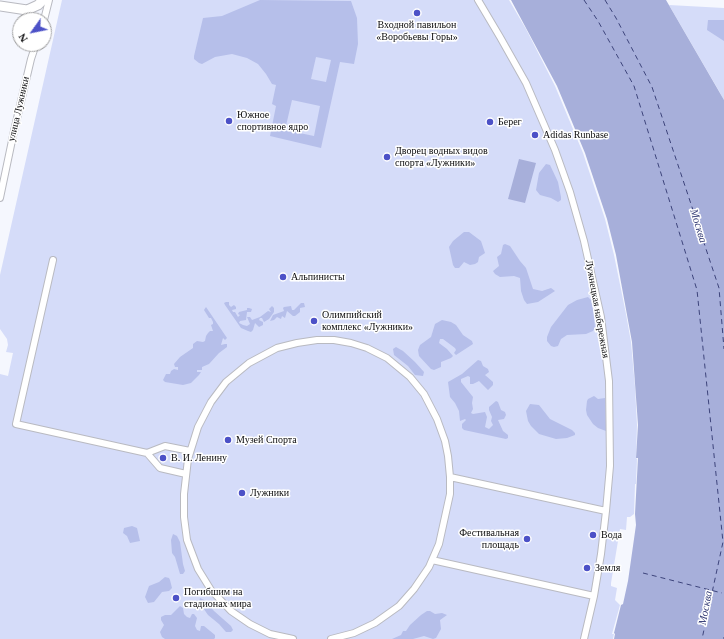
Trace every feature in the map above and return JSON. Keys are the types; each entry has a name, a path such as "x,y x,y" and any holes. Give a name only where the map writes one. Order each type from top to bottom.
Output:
{"main road":[{"path":"0,6 27,10 38,5 43,0"}],"street":[{"path":"46,12 50,0"},
{"name":"Лужнецкая набережная","path":"478,0 515,63 536,106 562,170 584,241 601,317 608,381 610,466 606,511 594,596 584,639"},
{"name":"улица Лужники","path":"0,198 14,131 34,52"},
{"path":"53,260 16,424 147,453 166,446 190,451"},
{"path":"293,639 270,634 241,619 220,601 207,585 193,559 187,540 183,509 186,474 190,451 198,427 211,402 226,382 256,358 286,345 317,340 334,340 367,348 383,356 397,365 418,386 430,403 442,430 448,456 450,494 439,544 432,560 414,589 392,612 364,629 331,639"},
{"path":"147,453 161,468 186,474"},
{"path":"450,477 606,511"},
{"path":"432,560 594,596"}],"shaded area":[{"name":"Олимпийский комплекс «Лужники»","path":"62,0 509,0 526,29 555,86 583,153 605,219 614,255 631,342 637,425 636,484 634,514 627,517 626,530 620,529 611,583 611,586 617,588 615,600 620,605 612,634 614,634 613,639 0,639 0,374 8,376 13,353 6,352 8,345 7,339 0,329 0,275 50,52 52,52 52,44"},
{"path":"260,0 351,1 357,18 358,44 354,64 340,62 321,148 270,136 276,106 272,104 276,85 272,84 258,64 247,58 232,54 215,57 202,64 194,59 203,18 222,16","holes":["316,57 331,60 326,82 311,79","292,100 320,106 314,136 285,130"]},
{"path":"669,5 724,8 724,100 719,91"},
{"path":"708,20 724,20 724,41 707,30"},
{"path":"546,164 550,165 558,182 561,200 558,202 540,195 536,190 539,173"},
{"path":"464,232 469,232 481,241 485,253 479,257 478,262 475,264 470,265 464,262 459,268 455,268 449,247 453,241"},
{"path":"505,244 510,246 526,268 533,289 542,291 551,288 555,291 538,302 527,304 521,291 520,278 514,276 500,277 495,274 493,271 499,266 497,257 501,254 503,245"},
{"path":"588,297 591,300 593,310 595,327 593,331 586,334 567,335 561,339 558,346 551,346 547,341 547,337 551,327 568,305 577,300"},
{"path":"229,302 231,307 234,305 236,307 236,309 232,310 238,317 240,315 238,314 239,312 247,310 247,308 252,309 251,312 247,312 246,320 240,321 239,323 247,326 250,324 247,317 250,317 252,320 260,317 268,311 271,312 269,309 272,306 274,308 274,312 269,319 264,322 262,318 260,318 259,320 263,322 263,325 259,327 255,323 251,332 241,328 225,305 224,303"},
{"path":"301,303 304,303 305,307 300,308 300,312 295,316 287,311 285,318 282,316 281,319 277,317 270,321 273,315 284,311 284,307 291,306 292,310 294,310"},
{"path":"206,307 227,338 225,340 223,338 221,345 227,344 227,347 209,364 202,367 202,370 197,370 197,372 201,372 191,383 183,385 165,382 163,380 166,374 170,374 174,369 178,370 178,367 175,367 174,364 180,357 193,348 193,344 197,341 205,341 208,333 213,331 211,325 213,322 204,310"},
{"path":"442,320 456,325 463,335 472,341 473,344 456,355 454,353 456,350 455,348 443,339 440,339 439,343 453,356 441,362 441,367 434,370 431,369 419,356 418,350 420,345 431,337 435,324"},
{"path":"396,347 415,362 424,372 423,376 415,375 408,366 394,355 393,349"},
{"path":"478,360 481,361 483,366 488,369 489,372 485,375 493,382 493,385 488,390 479,381 470,384 470,377 468,376 461,379 461,382 473,397 473,409 471,413 485,412 487,417 485,427 489,429 493,425 489,407 496,401 498,402 501,410 505,412 506,415 504,419 498,420 503,431 508,435 508,438 506,439 464,430 462,428 462,424 466,420 460,421 459,411 450,397 448,382 462,374"},
{"path":"594,396 598,399 605,398 606,431 593,424 587,415 587,401"},
{"path":"530,404 539,405 550,419 572,430 575,435 567,438 556,439 539,434 528,421 526,411"},
{"path":"132,526 137,528 140,541 130,543 127,536 123,533 124,528"},
{"path":"173,534 177,536 180,542 185,571 183,574 180,574 175,557 172,553 171,540"},
{"path":"165,577 169,578 172,588 169,591 162,592 154,602 148,603 145,597 149,586 159,582"},
{"path":"200,598 231,626 233,630 231,632 226,632 208,615 199,602"},
{"path":"180,606 183,608 184,614 187,617 190,618 192,614 194,614 197,618 195,626 197,630 200,631 201,626 204,626 215,635 215,638 165,639 162,637 160,632 164,625 161,617 171,615"},
{"path":"427,611 435,614 442,613 447,615 440,620 441,629 436,638 433,639 424,636 413,639 392,639 401,635 403,631 406,631 410,625"}],"water":[{"name":"Москва","path":"511,0 666,0 724,100 724,639 614,639 614,633 628,581 636,525 635,514 638,458 636,458 638,425 632,342 616,255 607,219 585,153 557,86"},
{"path":"519,159 536,163 525,203 508,199"}],"ferry route":[{"path":"584,0 598,21 634,86 697,290 723,542 702,639"},
{"path":"605,0 652,87 719,288 724,349"},
{"path":"643,573 722,593"}],"place":[{"name":"Входной павильон «Воробьевы Горы»","path":"417,13"},
{"name":"Южное спортивное ядро","path":"229,121"},
{"name":"Берег","path":"490,122"},
{"name":"Adidas Runbase","path":"535,135"},
{"name":"Дворец водных видов спорта «Лужники»","path":"387,157"},
{"name":"Альпинисты","path":"283,277"},
{"name":"Олимпийский комплекс «Лужники»","path":"314,321"},
{"name":"Музей Спорта","path":"228,440"},
{"name":"В. И. Ленину","path":"163,458"},
{"name":"Лужники","path":"242,493"},
{"name":"Вода","path":"593,535"},
{"name":"Фестивальная площадь","path":"527,539"},
{"name":"Земля","path":"587,568"},
{"name":"Погибшим на стадионах мира","path":"176,598"}]}
